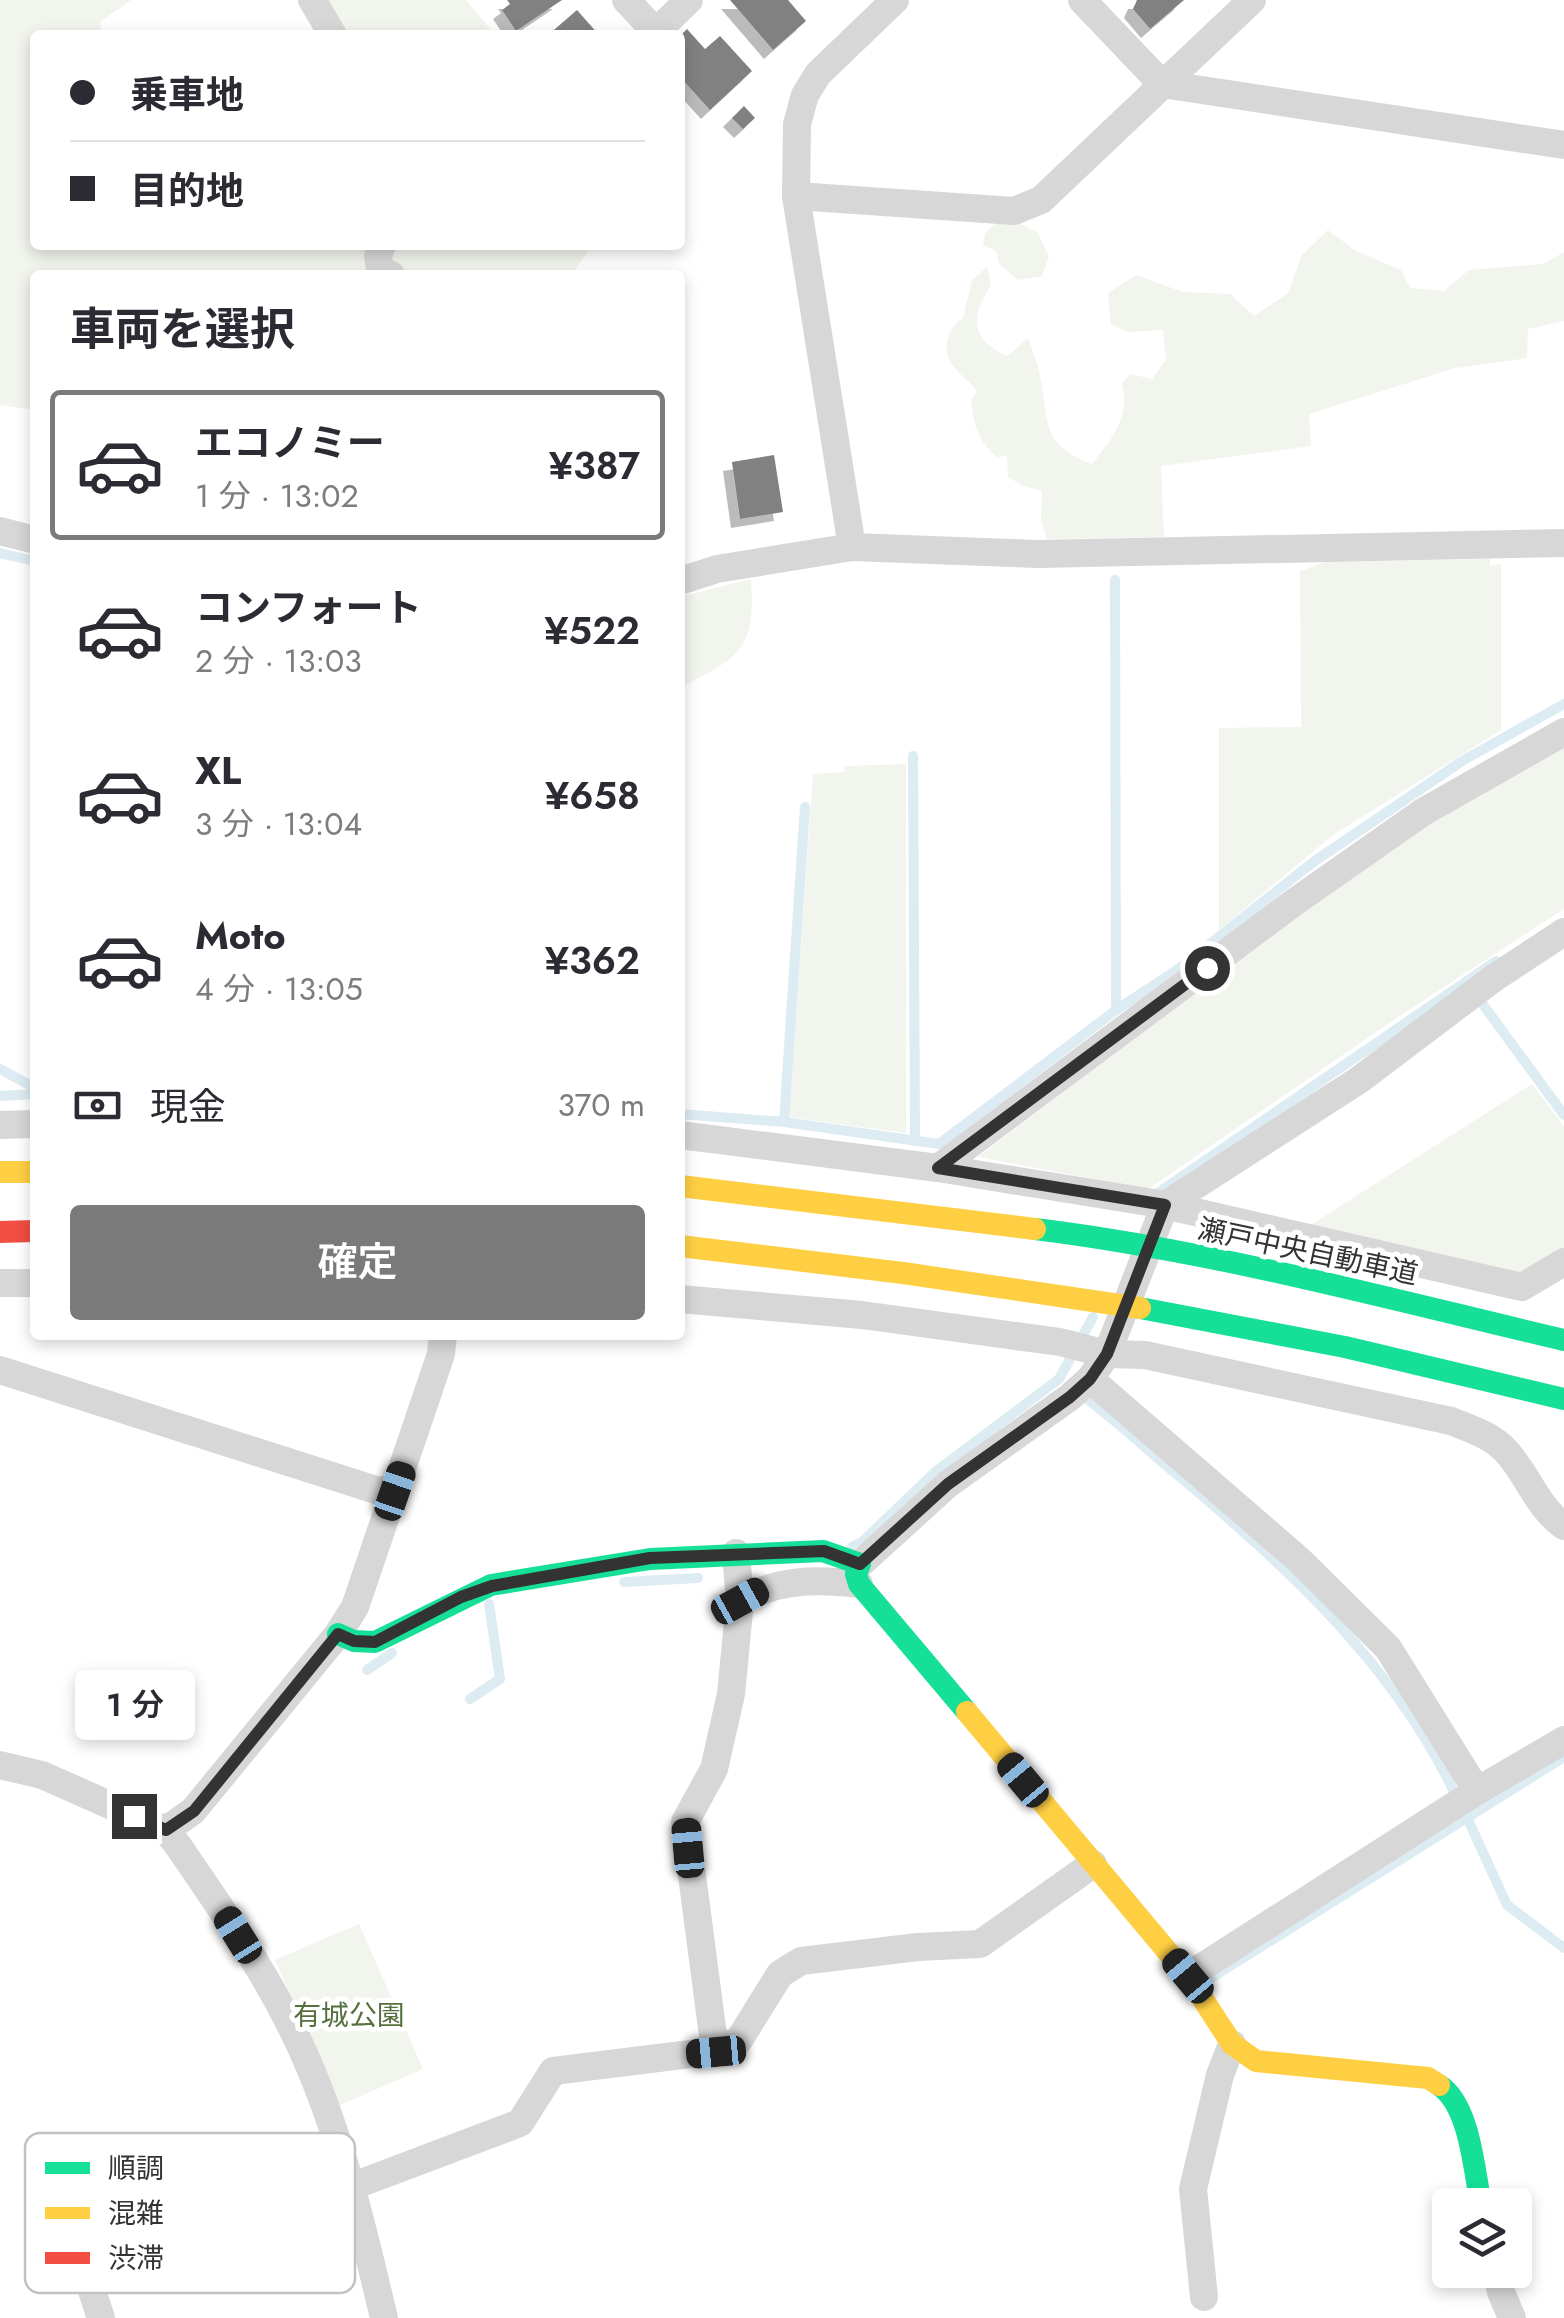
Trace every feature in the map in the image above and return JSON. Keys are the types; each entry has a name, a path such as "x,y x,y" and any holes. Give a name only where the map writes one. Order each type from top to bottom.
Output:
{"main road":[{"path":"0,1172 30,1172"},
{"name":"瀬戸中央自動車道","path":"685,1187 1081,1234 1290,1275 1564,1340"},
{"path":"0,1232 30,1231"},
{"path":"685,1247 1072,1295 1280,1332 1564,1400"},
{"path":"338,1634 354,1641 375,1642 461,1597 492,1586 650,1558 824,1551 856,1570 1188,1976 1232,2044 1256,2061 1428,2078 1448,2091 1461,2111 1478,2188"}],"street":[{"path":"312,0 329,30"},
{"path":"626,0 654,30"},
{"path":"658,30 689,0"},
{"path":"852,547 796,196 797,124 805,96 818,74 895,0"},
{"path":"1082,0 1162,84 1564,145"},
{"path":"796,196 1014,211 1029,207 1252,0"},
{"path":"0,531 30,539"},
{"path":"685,580 717,569 852,547 1039,554 1564,543"},
{"path":"938,1168 1296,901 1423,812 1564,732"},
{"path":"740,1601 759,1590 856,1570 948,1484 1081,1388 1084,1348 1157,1204 1359,1080 1475,992 1564,932"},
{"path":"0,1125 30,1124"},
{"path":"685,1137 938,1168 1157,1204 1522,1287 1564,1262"},
{"path":"0,1283 30,1283"},
{"path":"685,1299 862,1315 1145,1356 1451,1421 1489,1436 1508,1452 1549,1516 1564,1526"},
{"path":"166,1830 194,1811 356,1607 442,1340"},
{"path":"0,1370 376,1490 395,1491"},
{"path":"1081,1388 1298,1558 1388,1648 1477,1791"},
{"path":"716,2052 685,1822 714,1769 731,1694 740,1601 736,1554"},
{"path":"1188,1976 1477,1791 1564,1740"},
{"path":"0,1766 42,1775 166,1830 270,1985 306,2056 334,2133"},
{"path":"355,2185 520,2124 553,2071 716,2052 739,2040 780,1974 801,1961 980,1944 1093,1864"},
{"path":"1204,2297 1193,2189 1220,2076 1232,2044"},
{"path":"355,2195 384,2318"},
{"path":"1499,2288 1512,2318"},
{"path":"93,2293 101,2318"}],"green space":[{"path":"0,0 131,0 100,22 101,30 30,30 30,250 369,250 371,270 30,270 30,409 0,405"},
{"path":"322,0 466,0 491,30 339,30"},
{"path":"1016,221 1038,233 1049,257 1042,276 1018,280 1000,265 995,250 983,246 985,233 997,222"},
{"path":"1328,230 1356,251 1401,270 1410,288 1444,291 1469,270 1543,264 1564,252 1564,321 1528,329 1527,358 1455,368 1309,414 1311,446 1161,466 1164,537 1047,539 1041,520 1042,491 1008,477 1007,456 997,457 985,444 972,409 971,400 977,391 947,354 949,334 963,318 972,280 987,267 991,285 979,307 980,335 1008,356 1028,338 1039,371 1050,430 1063,448 1092,464 1121,417 1122,384 1130,374 1152,379 1166,360 1163,330 1127,332 1111,324 1108,293 1136,275 1183,292 1230,294 1254,316 1288,293 1302,255"},
{"path":"391,250 589,250 575,270 398,270 393,269"},
{"path":"1490,559 1490,566 1501,564 1501,730 1333,835 1219,930 1219,728 1301,727 1300,571 1326,562"},
{"path":"751,579 750,622 740,649 717,668 685,685 685,596"},
{"path":"1564,743 1564,909 1398,1017 1148,1189 978,1157 1400,838"},
{"path":"906,764 906,1133 789,1117 813,774 844,772 845,766"},
{"path":"1532,1084 1564,1126 1564,1252 1528,1270 1512,1273 1306,1228"},
{"name":"有城公園","path":"359,1924 423,2069 338,2106 275,1960"}],"building":[{"path":"507,0 562,0 517,30 502,10 510,4"},
{"path":"730,0 788,0 806,21 773,50"},
{"path":"1137,0 1184,0 1150,29 1133,9"},
{"path":"577,10 595,30 554,30"},
{"path":"685,31 705,49 720,36 752,71 710,110 685,82"},
{"path":"744,106 755,118 743,129 732,118"},
{"path":"774,455 783,512 740,519 732,462"}],"waterway":[{"path":"0,553 30,560"},
{"path":"1115,580 1116,1010"},
{"path":"685,1114 784,1122 939,1144 1116,1010 1177,970 1312,863 1462,761 1564,704"},
{"path":"913,756 915,1141"},
{"path":"784,1122 805,807"},
{"path":"1155,1200 1159,1192 1496,961"},
{"path":"1476,995 1564,1115"},
{"path":"0,1069 30,1085"},
{"path":"0,1096 30,1094"},
{"path":"852,1547 935,1472 1059,1379 1093,1317"},
{"path":"1080,1394 1220,1511 1333,1619 1400,1700 1453,1790"},
{"path":"624,1582 698,1578"},
{"path":"470,1699 500,1679 489,1604"},
{"path":"367,1670 392,1653"},
{"path":"1211,1978 1564,1757"},
{"path":"1464,1811 1507,1905 1564,1948"}],"traffic: fast":[{"path":"1035,1229 1235,1263 1564,1340"},
{"path":"1140,1308 1345,1347 1564,1399"},
{"path":"338,1634 354,1641 375,1642 491,1585 650,1559 823,1551 860,1564 856,1574 859,1584 967,1712"},
{"path":"1439,2085 1458,2107 1478,2188"}],"traffic: slow":[{"path":"0,1172 30,1172"},
{"path":"685,1187 1035,1229"},
{"path":"685,1247 1140,1308"},
{"path":"967,1712 1188,1976 1232,2044 1256,2061 1428,2078 1439,2085"}],"traffic: jam":[{"path":"0,1232 30,1231"}],"route":[{"path":"134,1816 166,1830 194,1811 338,1634 354,1641 375,1642 461,1597 492,1586 650,1558 824,1551 860,1564 948,1484 1090,1379 1107,1354 1165,1205 938,1168 1207,968"}]}
